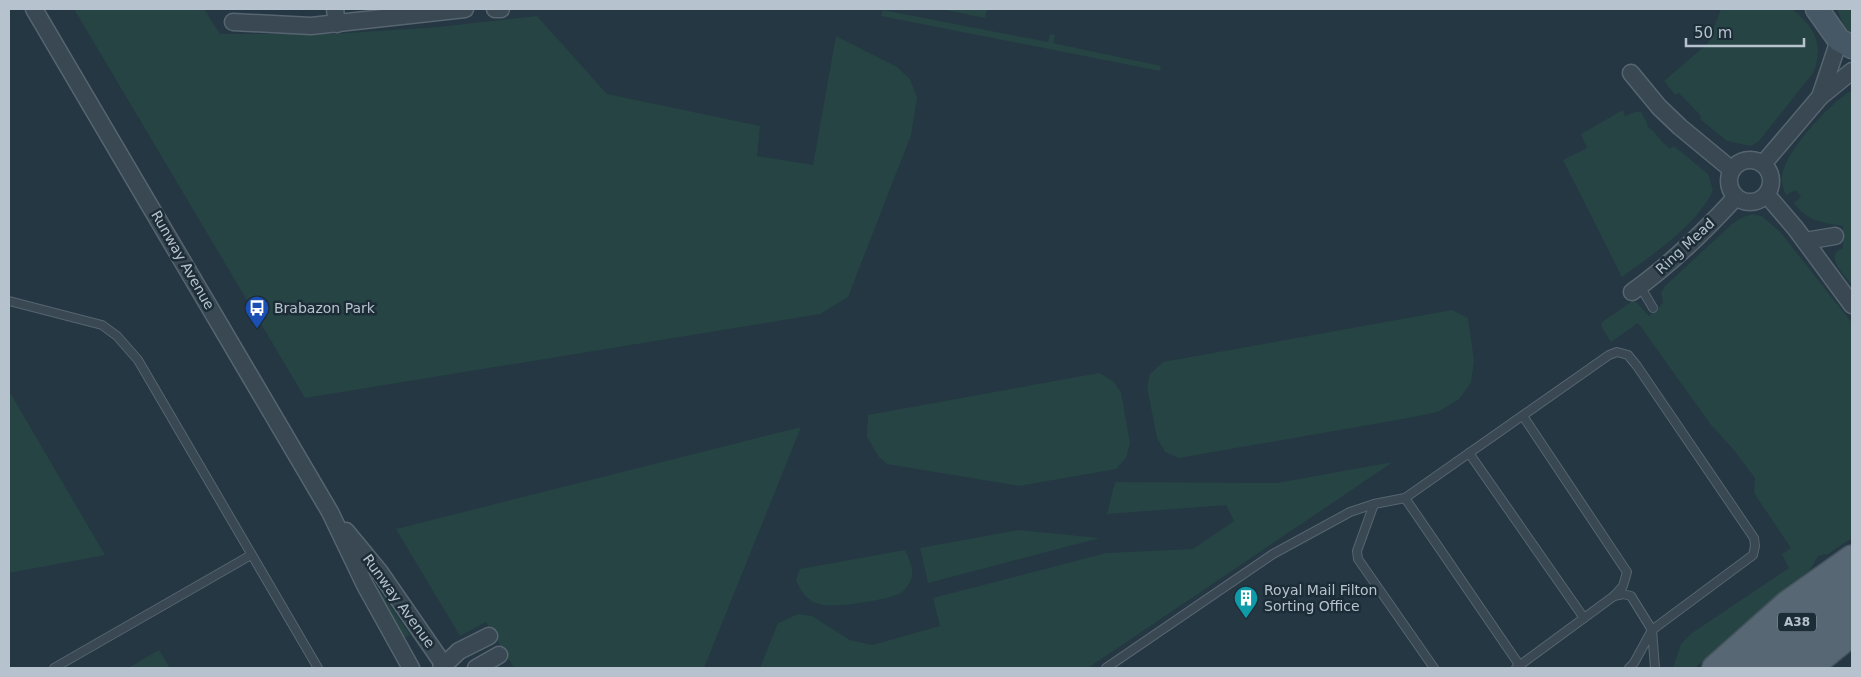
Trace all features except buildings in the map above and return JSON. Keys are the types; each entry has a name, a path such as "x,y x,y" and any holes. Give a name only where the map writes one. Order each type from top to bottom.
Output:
{"main road":[{"path":"1715,668 1787,604 1852,558"},
{"name":"A38","path":"1743,668 1852,578"},
{"name":"A38","path":"1776,668 1852,606"},
{"path":"1809,668 1852,633"}],"street":[{"name":"Runway Avenue","path":"34,9 330,512 365,585 411,668"},
{"path":"233,22 312,26 336,16 466,9"},
{"path":"495,9 500,9"},
{"path":"1820,10 1846,43 1820,97"},
{"path":"1763,164 1820,97 1852,71"},
{"path":"1631,73 1659,107 1680,128 1732,170"},
{"path":"1750,160 1763,164 1771,179 1767,194 1755,202 1748,202 1736,197 1730,189 1729,179 1732,170 1737,164 1750,160"},
{"path":"1767,194 1852,305"},
{"name":"Ring Mead","path":"1636,289 1693,242 1736,197"},
{"path":"1804,241 1835,236"},
{"name":"Runway Avenue","path":"330,512 379,571 443,667"},
{"path":"443,667 459,651 489,636"},
{"path":"476,668 499,655"}],"lane":[{"path":"1636,289 1653,308"},
{"path":"9,301 102,325 117,336 138,360 318,668"},
{"path":"1106,668 1273,554 1350,512 1374,504 1405,498 1608,355 1617,352 1628,355 1643,374 1754,538 1755,546 1753,555 1652,630 1634,663 1629,668"},
{"path":"1405,498 1518,667 1614,596 1623,586 1628,572 1523,416"},
{"path":"1469,453 1584,618"},
{"path":"1374,504 1357,551 1358,559 1434,668"},
{"path":"54,668 251,555"},
{"path":"1614,596 1623,594 1630,596 1652,630 1655,668"}],"green space":[{"path":"74,9 204,9 220,34 333,34 438,27 537,16 607,94 760,126 757,156 813,165 836,36 897,67 910,79 917,98 911,135 848,297 820,314 305,398"},
{"path":"941,9 987,9 985,18"},
{"path":"1721,9 1792,9 1800,15 1811,29 1817,45 1818,54 1813,73 1759,141 1751,146 1727,141 1700,119 1701,116 1679,93 1675,95 1664,81 1708,43"},
{"path":"1837,9 1852,9 1852,36 1843,24"},
{"path":"883,10 1048,42 1050,34 1055,35 1053,43 1161,66 1160,71 881,16"},
{"path":"1852,90 1852,285 1835,260 1837,251 1843,248 1843,226 1816,220 1804,214 1794,203 1801,197 1796,190 1786,195 1782,179 1785,167 1799,142 1832,105"},
{"path":"1623,110 1625,116 1641,112 1647,126 1670,149 1674,146 1708,174 1713,190 1697,215 1686,226 1660,249 1622,277 1563,160 1587,148 1581,134"},
{"path":"1752,214 1762,216 1781,233 1852,323 1852,538 1828,554 1818,556 1811,569 1737,630 1695,668 1673,668 1681,644 1692,633 1789,568 1782,554 1791,548 1754,493 1755,478 1733,449 1711,425 1638,323 1611,342 1601,326 1602,322 1634,300 1649,316 1663,303 1661,293 1665,286 1732,224"},
{"path":"1452,310 1468,318 1474,361 1471,383 1459,399 1438,412 1179,458 1165,452 1157,438 1147,387 1150,374 1163,362"},
{"path":"1099,373 1113,381 1121,392 1130,443 1126,458 1116,469 1019,486 887,464 879,457 867,437 868,415"},
{"path":"9,391 105,555 9,573"},
{"path":"801,427 704,668 514,668 486,622 460,636 396,529"},
{"path":"1393,462 1088,668 760,668 778,623 798,614 812,616 850,640 872,645 940,626 933,598 1106,553 1193,549 1234,521 1226,505 1107,514 1115,482 1277,483"},
{"path":"1018,530 1100,538 928,583 920,548"},
{"path":"905,550 912,568 911,580 902,592 887,598 848,605 819,604 804,595 796,580 800,569"},
{"path":"367,572 410,635 402,639"},
{"path":"159,650 170,668 128,668"}],"place":[{"name":"Brabazon Park","path":"257,329"},
{"name":"Royal Mail Filton Sorting Office","path":"1246,619"}]}
